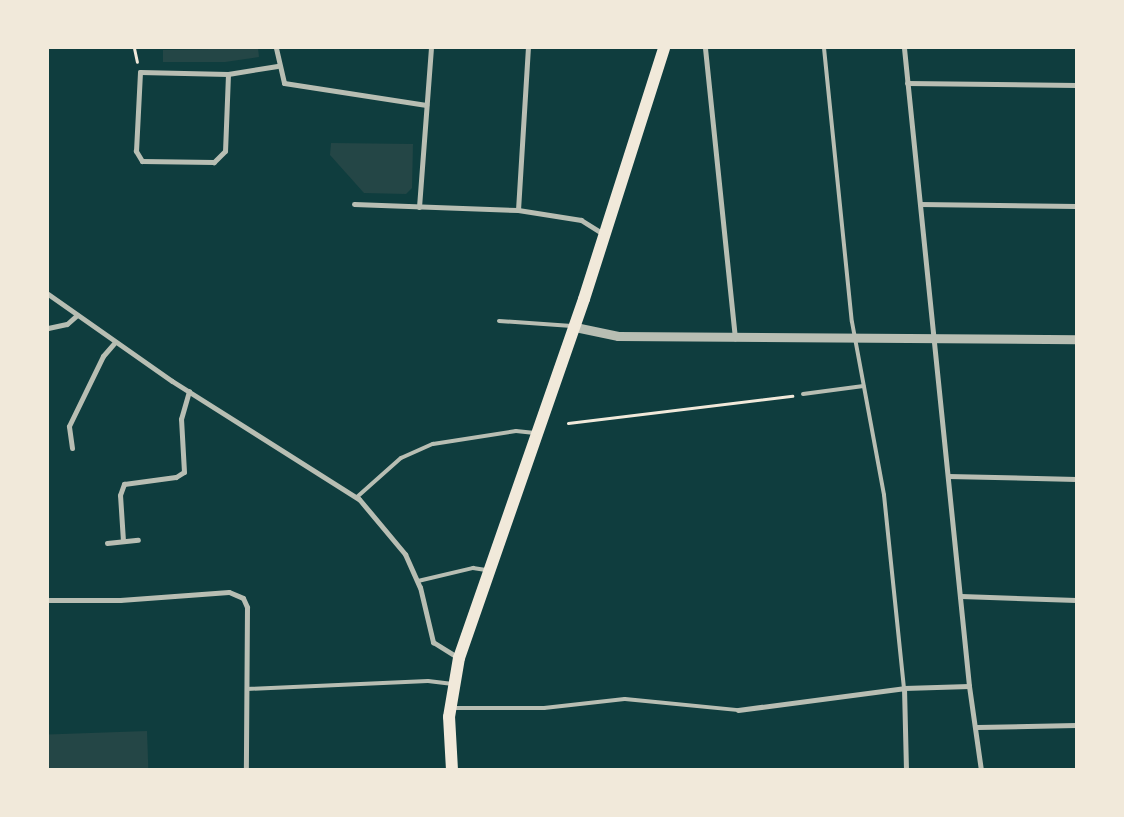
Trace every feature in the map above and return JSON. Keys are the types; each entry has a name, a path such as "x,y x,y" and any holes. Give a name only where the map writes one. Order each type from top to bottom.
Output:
{"main road":[{"path":"452,770 450,708 459,658 605,235 664,48"}],"street":[{"path":"276,48 277,66 284,83 426,105"},
{"path":"419,207 431,48"},
{"path":"518,210 528,48"},
{"path":"705,48 736,338"},
{"path":"904,48 935,337 969,686 977,726 981,770"},
{"path":"228,74 225,151 214,162 142,161 136,151 140,72 228,74 277,66"},
{"path":"908,83 1076,85"},
{"path":"354,204 518,210 581,220 605,235"},
{"path":"920,204 1076,206"},
{"path":"48,294 115,342 189,391 357,497 393,536 418,581 433,642 459,658"},
{"path":"48,328 67,324 77,315"},
{"path":"574,327 618,336 736,338 856,334 1076,339"},
{"path":"72,448 69,426 103,356 115,342"},
{"path":"123,541 124,484 176,477 184,472 181,419 189,391"},
{"path":"948,476 1076,480"},
{"path":"107,543 138,540"},
{"path":"48,600 235,592 247,607 246,770"},
{"path":"961,596 1076,600"},
{"path":"738,710 904,688 969,686"},
{"path":"904,688 906,770"},
{"path":"977,726 1076,725"}],"lane":[{"path":"824,48 856,334 863,386 884,495 904,688"},
{"path":"499,321 574,327"},
{"path":"802,394 863,386"},
{"path":"357,497 401,458 433,444 516,431 537,434"},
{"path":"418,581 473,568 489,571"},
{"path":"247,689 428,681 453,684"},
{"path":"450,708 539,708 625,699 738,710"}],"path":[{"path":"568,424 802,394"}],"shaded area":[{"path":"258,48 259,57 225,62 163,62 163,50"},
{"path":"331,143 413,144 412,188 406,194 364,193 330,155"},
{"path":"147,731 148,769 49,770 48,734"}]}
